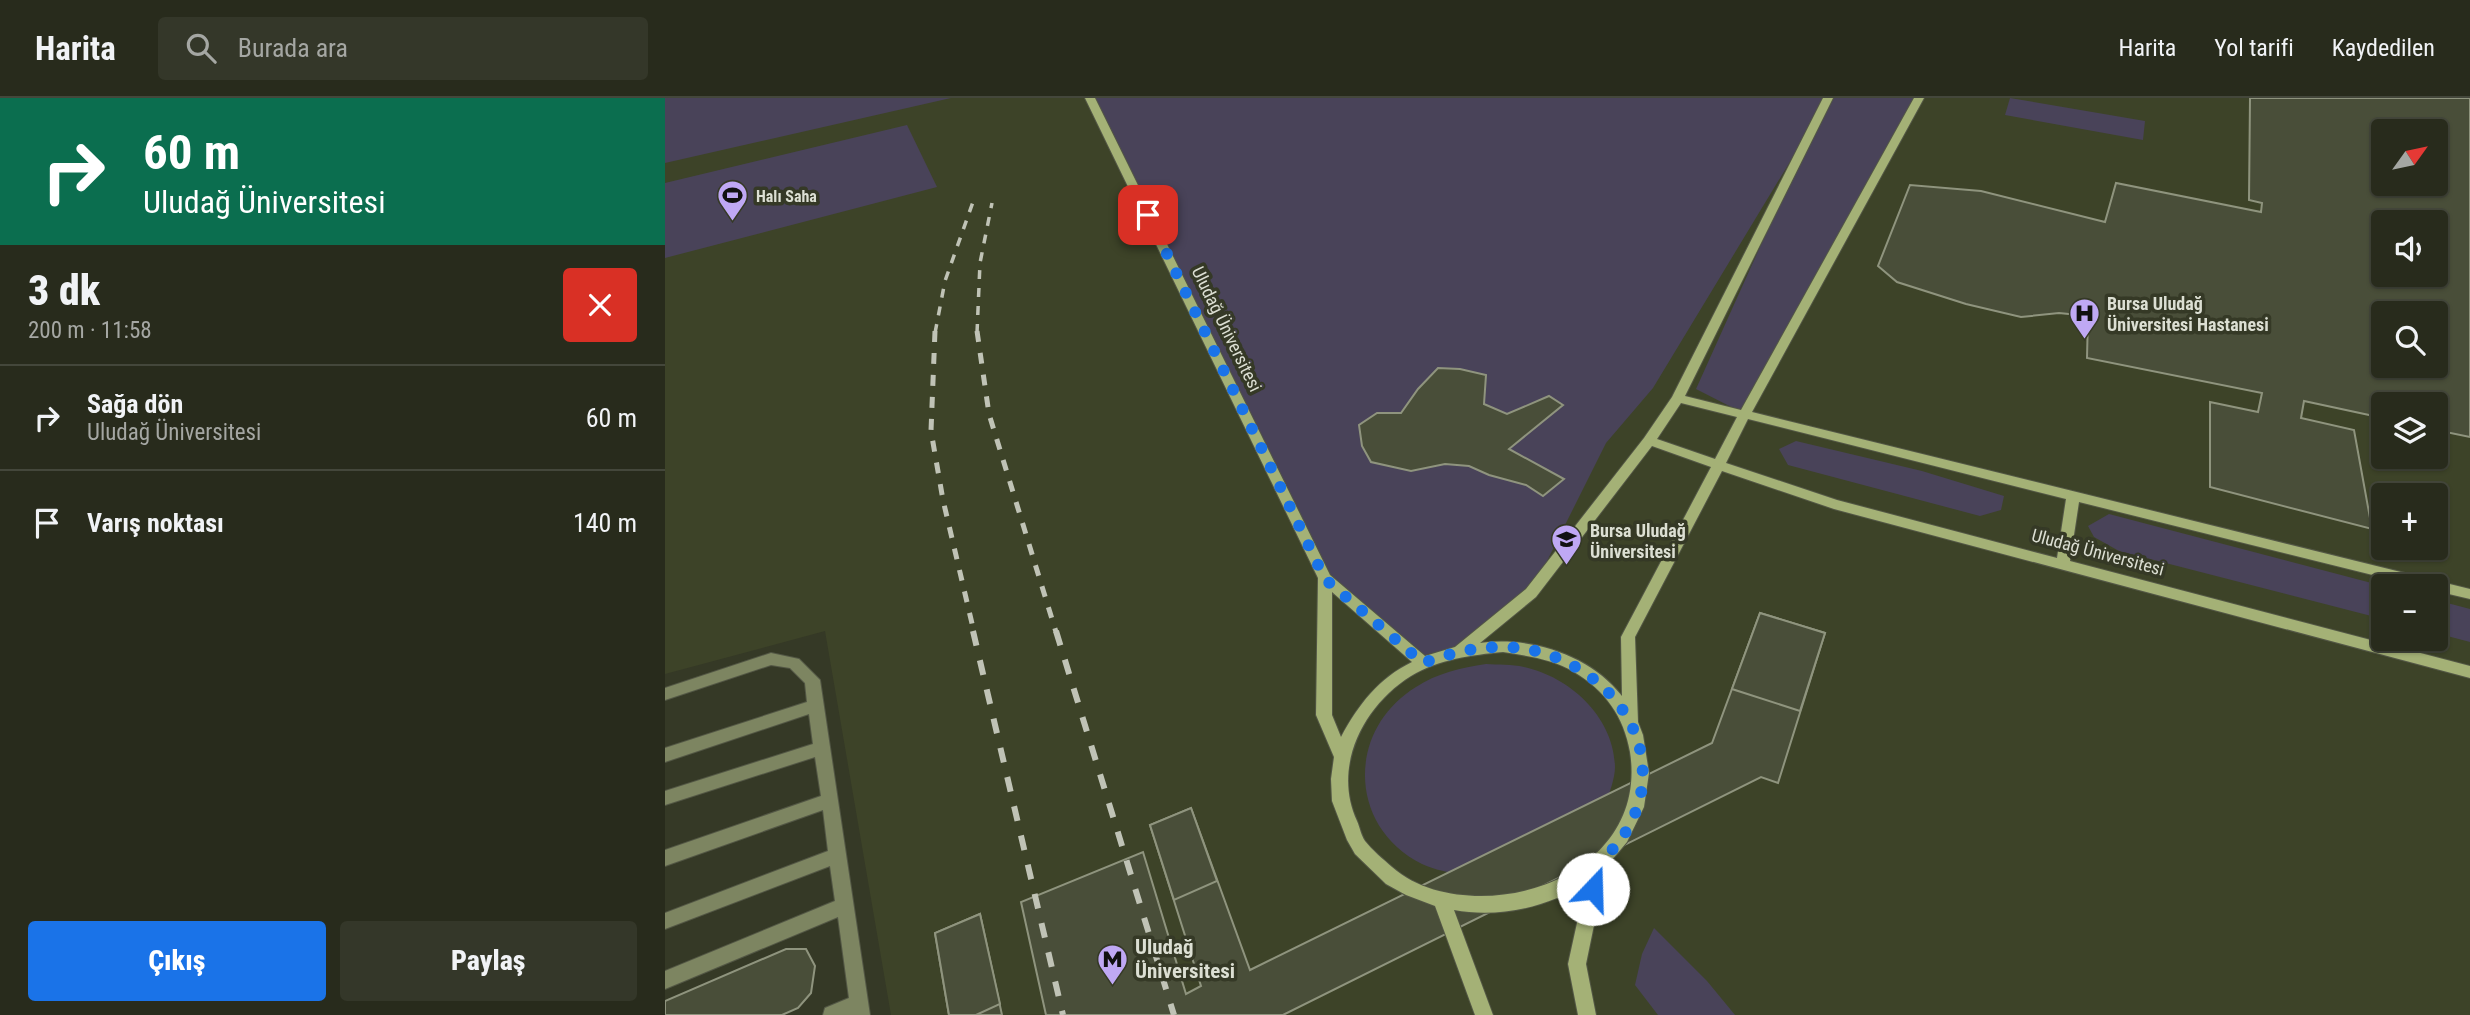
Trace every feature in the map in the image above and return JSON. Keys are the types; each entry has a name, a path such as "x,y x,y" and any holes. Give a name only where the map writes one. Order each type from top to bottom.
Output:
{"street":[{"name":"Uludağ Üniversitesi","path":"1090,98 1325,579 1423,663"},
{"path":"1461,650 1531,593 1649,441 1678,398 1828,98"},
{"path":"1631,722 1609,691 1579,668 1543,653 1503,646 1461,650 1423,663 1386,686 1358,718 1342,756 1340,801 1358,844 1393,880 1443,901 1484,906 1526,901 1565,887 1598,864 1616,846 1633,818 1642,787 1642,757 1631,722 1628,637 1745,414 1919,98"},
{"path":"1678,398 2470,594"},
{"name":"Uludağ Üniversitesi","path":"1649,441 1834,504 2470,672"},
{"path":"2063,564 2073,496"},
{"name":"Uludağ Üniversitesi","path":"1325,579 1324,715 1342,756"},
{"path":"1587,1015 1577,964 1598,864"},
{"path":"1443,901 1484,1015"}],"lane":[{"path":"665,694 771,659 794,663 812,680 860,1009 832,1015"},
{"path":"665,755 815,706"},
{"path":"665,798 822,748"},
{"path":"665,858 829,800"},
{"path":"665,920 838,855"},
{"path":"665,980 845,905"}],"shaded area":[{"name":"Bursa Uludağ Üniversitesi","path":"665,98 2470,98 2470,1015 891,1015 825,631 665,674"},
{"path":"665,98 951,98 665,163"},
{"path":"1090,98 1919,98 1745,414 1696,389 1823,107 1653,388 1606,443 1531,593 1461,650 1423,663 1325,578"},
{"path":"2010,98 2145,121 2143,140 2005,115"},
{"name":"Halı Saha","path":"907,125 937,187 665,258 665,183"},
{"path":"1796,441 1922,471 2004,496 2001,510 1980,516 1788,465 1779,449"},
{"path":"2109,514 2371,583 2371,616 2119,551 2094,537 2088,526"},
{"path":"2448,603 2470,609 2470,642 2448,636"},
{"path":"1486,664 1524,667 1541,672 1573,690 1598,716 1607,732 1613,749 1615,772 1606,804 1463,876 1422,864 1398,848 1380,827 1369,803 1365,778 1368,752 1377,728 1393,705 1432,678"},
{"path":"1654,928 1707,981 1735,1015 1658,1015 1635,985 1642,954"}],"building":[{"path":"2250,98 2470,98 2470,437 2448,432 2448,392 2371,392 2371,415 2304,401 2301,418 2354,430 2371,529 2210,487 2210,402 2258,412 2262,393 2087,358 2088,316 2059,313 2021,317 1966,304 1897,282 1878,266 1910,185 1981,191 2105,222 2116,183 2261,212 2262,203 2249,200"},
{"path":"1438,368 1460,369 1486,375 1484,404 1507,414 1549,396 1563,405 1509,449 1564,479 1543,496 1526,485 1489,475 1469,466 1445,464 1411,471 1371,462 1362,446 1359,425 1377,413 1401,413 1418,389"},
{"path":"1760,613 1825,633 1778,783 1761,777 1283,1015 1046,1015 1021,902 1143,852 1186,994 1201,986 1150,825 1191,808 1250,970 1712,743"},
{"path":"1760,613 1825,633 1800,711 1732,689"},
{"path":"1191,808 1217,881 1174,900 1150,825"},
{"path":"980,914 1002,1015 949,1015 935,933"},
{"path":"980,914 1000,1004 976,1015 949,1015 935,933"},
{"path":"786,949 806,949 815,966 811,993 798,1008 782,1015 665,1015 665,1001"}],"railway":[{"path":"935,333 945,281 973,202"},
{"path":"977,331 980,263 992,203"},
{"path":"935,331 931,431 943,500 974,632"},
{"path":"977,331 989,414 1056,632"},
{"path":"973,631 1063,1015"},
{"path":"1056,631 1174,1015"}],"place":[{"name":"Halı Saha","path":"733,223"},
{"name":"Bursa Uludağ Üniversitesi Hastanesi","path":"2084,340"},
{"name":"Bursa Uludağ Üniversitesi","path":"1567,567"},
{"name":"Uludağ Üniversitesi","path":"1112,986"}],"route":[{"path":"1148,215 1325,579 1423,663 1461,650 1503,646 1543,653 1579,668 1609,691 1631,722 1642,757 1642,787 1633,818 1616,846 1598,864 1593,889"}]}
